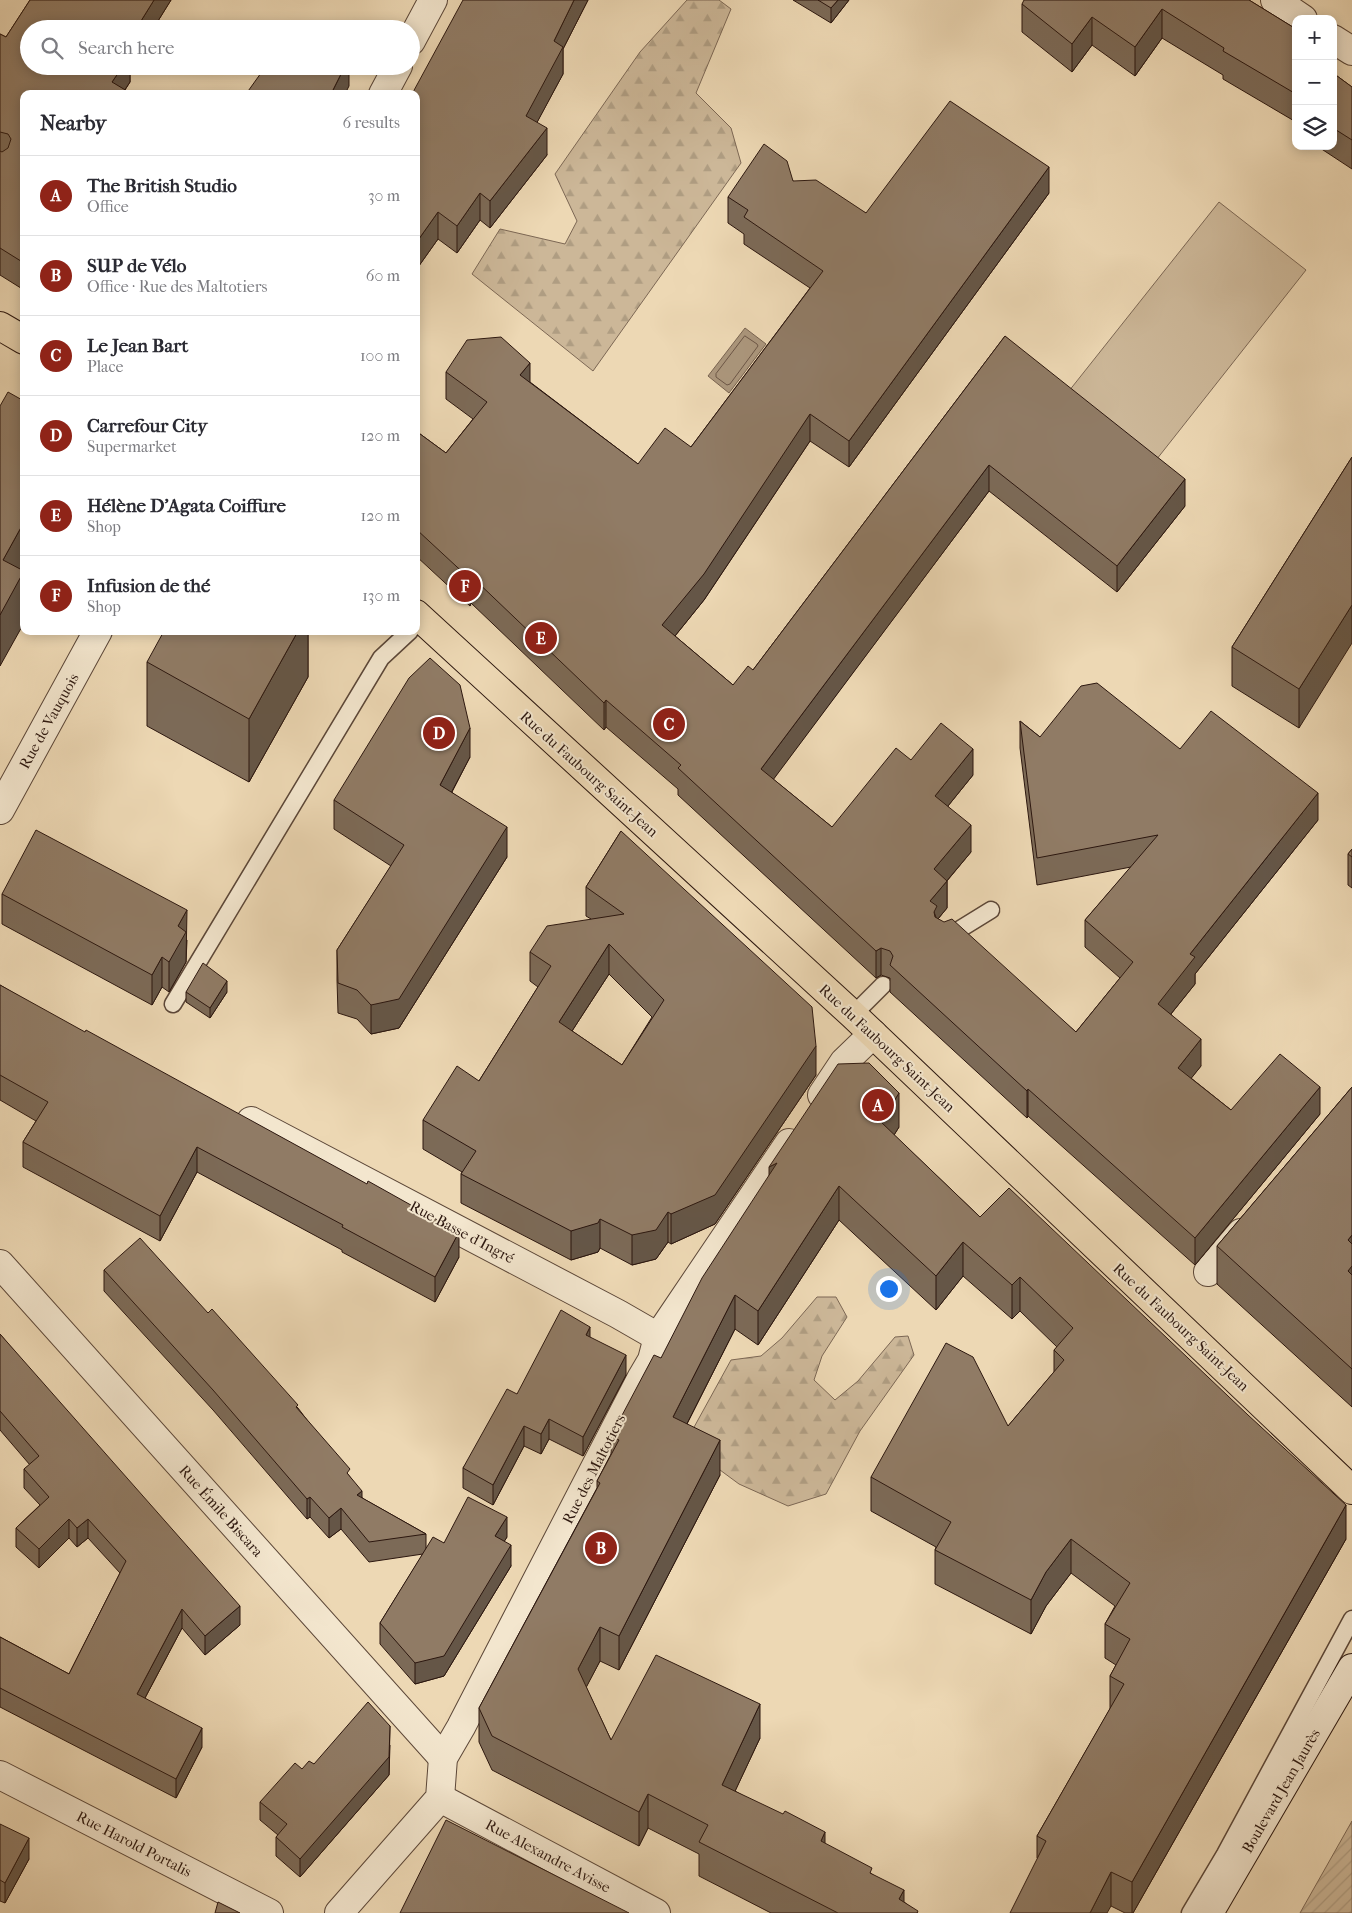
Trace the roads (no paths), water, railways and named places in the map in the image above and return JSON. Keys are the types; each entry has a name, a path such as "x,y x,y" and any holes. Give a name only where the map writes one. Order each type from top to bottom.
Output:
{"main road":[{"path":"0,326 20,338"},
{"name":"Rue du Faubourg Saint-Jean","path":"420,626 853,1015 1352,1490"}],"street":[{"path":"420,24 433,0"},
{"path":"1275,0 1297,15"},
{"path":"1337,41 1352,51"},
{"path":"385,90 393,75"},
{"name":"Rue de Vauquois","path":"0,810 96,635"},
{"name":"Rue des Maltotiers","path":"440,1798 443,1758 461,1727 652,1360 658,1337 844,1062 873,1034"},
{"name":"Rue Basse d'Ingré","path":"229,1109 618,1314 658,1337"},
{"path":"1204,1277 1258,1212"},
{"name":"Rue Émile Biscara","path":"0,1264 443,1758"},
{"name":"Boulevard Jean Jaurès","path":"1209,1913 1352,1668"},
{"name":"Rue Harold Portalis","path":"0,1775 269,1913"},
{"path":"339,1913 440,1798"},
{"name":"Rue Alexandre Avisse","path":"440,1798 656,1913"}],"lane":[{"path":"173,1004 381,658 403,635"},
{"path":"944,939 991,910"},
{"path":"853,1015 883,985"},
{"path":"1190,1913 1225,1854 1352,1619"}],"water":[{"path":"745,328 766,344 729,393 708,376"}],"place":[{"name":"Infusion de thé","path":"465,586"},
{"name":"Hélène D'Agata Coiffure","path":"541,638"},
{"name":"Le Jean Bart","path":"669,724"},
{"name":"Carrefour City","path":"439,733"},
{"name":"The British Studio","path":"878,1105"},
{"name":"SUP de Vélo","path":"601,1548"}]}
